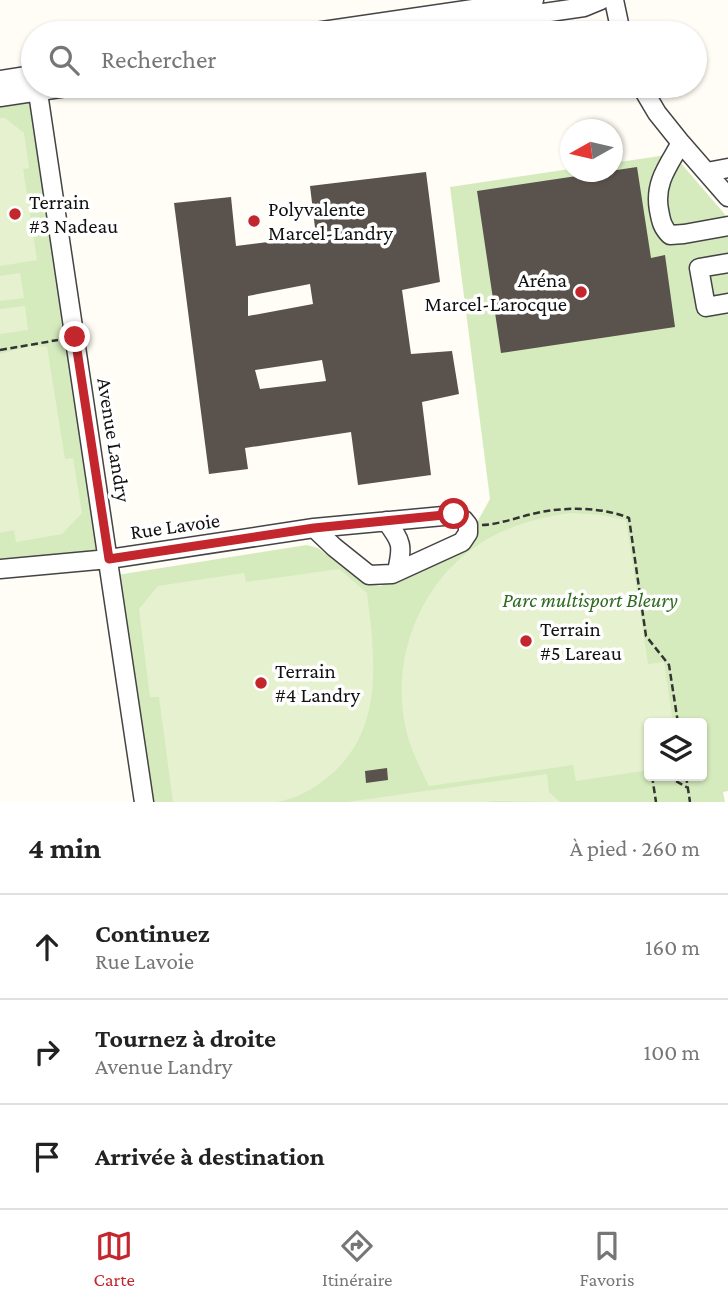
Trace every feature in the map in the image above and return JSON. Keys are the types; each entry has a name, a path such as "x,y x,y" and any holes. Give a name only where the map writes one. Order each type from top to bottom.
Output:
{"street":[{"path":"447,21 537,5 584,7 601,0"},
{"path":"614,0 618,21"},
{"path":"0,80 21,82"},
{"path":"0,97 21,89"},
{"name":"Avenue Landry","path":"38,98 144,802"},
{"path":"648,98 681,144 728,197"},
{"path":"681,144 659,183 657,199 662,228 670,234 684,234 728,226"},
{"path":"707,172 728,168"},
{"path":"728,263 699,268 706,307 728,303"},
{"name":"Rue Lavoie","path":"0,569 109,559 314,528 454,514 468,525"},
{"path":"386,521 400,544 397,571"},
{"path":"314,528 369,575 392,574 462,542 468,533 468,525"}],"path":[{"path":"0,350 75,337"},
{"path":"468,525 492,524 548,511 584,509 629,519 646,636 669,666 677,718"},
{"path":"654,781 656,802"},
{"path":"676,781 688,788"},
{"path":"687,781 690,802"}],"green space":[{"path":"21,94 21,98 39,98 100,549 0,566 0,97"},
{"name":"Terrain #3 Nadeau","path":"0,118 5,118 24,133 29,168 23,169 37,260 0,266"},
{"name":"Parc multisport Bleury","path":"673,154 728,218 728,791 723,792 725,802 139,802 104,577 307,545 318,548 361,582 380,586 460,553 490,499 450,187 560,170 560,182 623,182 623,162"},
{"path":"20,273 24,298 0,301 0,276"},
{"path":"25,306 28,330 0,334 0,309"},
{"path":"30,346 47,347 65,459 73,458 82,513 62,534 16,542 14,530 0,533 0,354"},
{"name":"Terrain #5 Lareau","path":"571,513 626,520 648,664 664,662 672,718 644,718 643,771 576,781 573,765 429,786 408,737 403,709 402,681 414,626 426,601 442,578 461,558 505,530"},
{"name":"Terrain #4 Landry","path":"339,569 367,593 372,642 372,691 368,715 360,737 347,758 317,785 283,801 173,802 159,697 150,697 139,609 158,586 244,573 246,582"},
{"path":"547,774 549,792 560,802 347,802"}],"building":[{"name":"Aréna Marcel-Larocque","path":"637,167 651,258 665,255 675,327 501,353 477,191 560,179 560,182 623,182 623,169"},
{"path":"426,172 440,282 402,290 411,354 452,351 459,394 422,402 431,475 358,485 351,432 245,448 248,469 209,474 174,203 231,197 236,246 316,236 310,186","holes":["310,284 313,304 248,316 248,296","322,360 326,381 260,389 255,370"]},
{"path":"387,768 388,780 366,783 365,771"}],"place":[{"name":"Terrain #3 Nadeau","path":"15,214"},
{"name":"Polyvalente Marcel-Landry","path":"254,221"},
{"name":"Aréna Marcel-Larocque","path":"581,292"},
{"name":"Terrain #5 Lareau","path":"526,641"},
{"name":"Terrain #4 Landry","path":"261,683"}],"route":[{"path":"75,337 109,559 314,528 454,514"}]}
